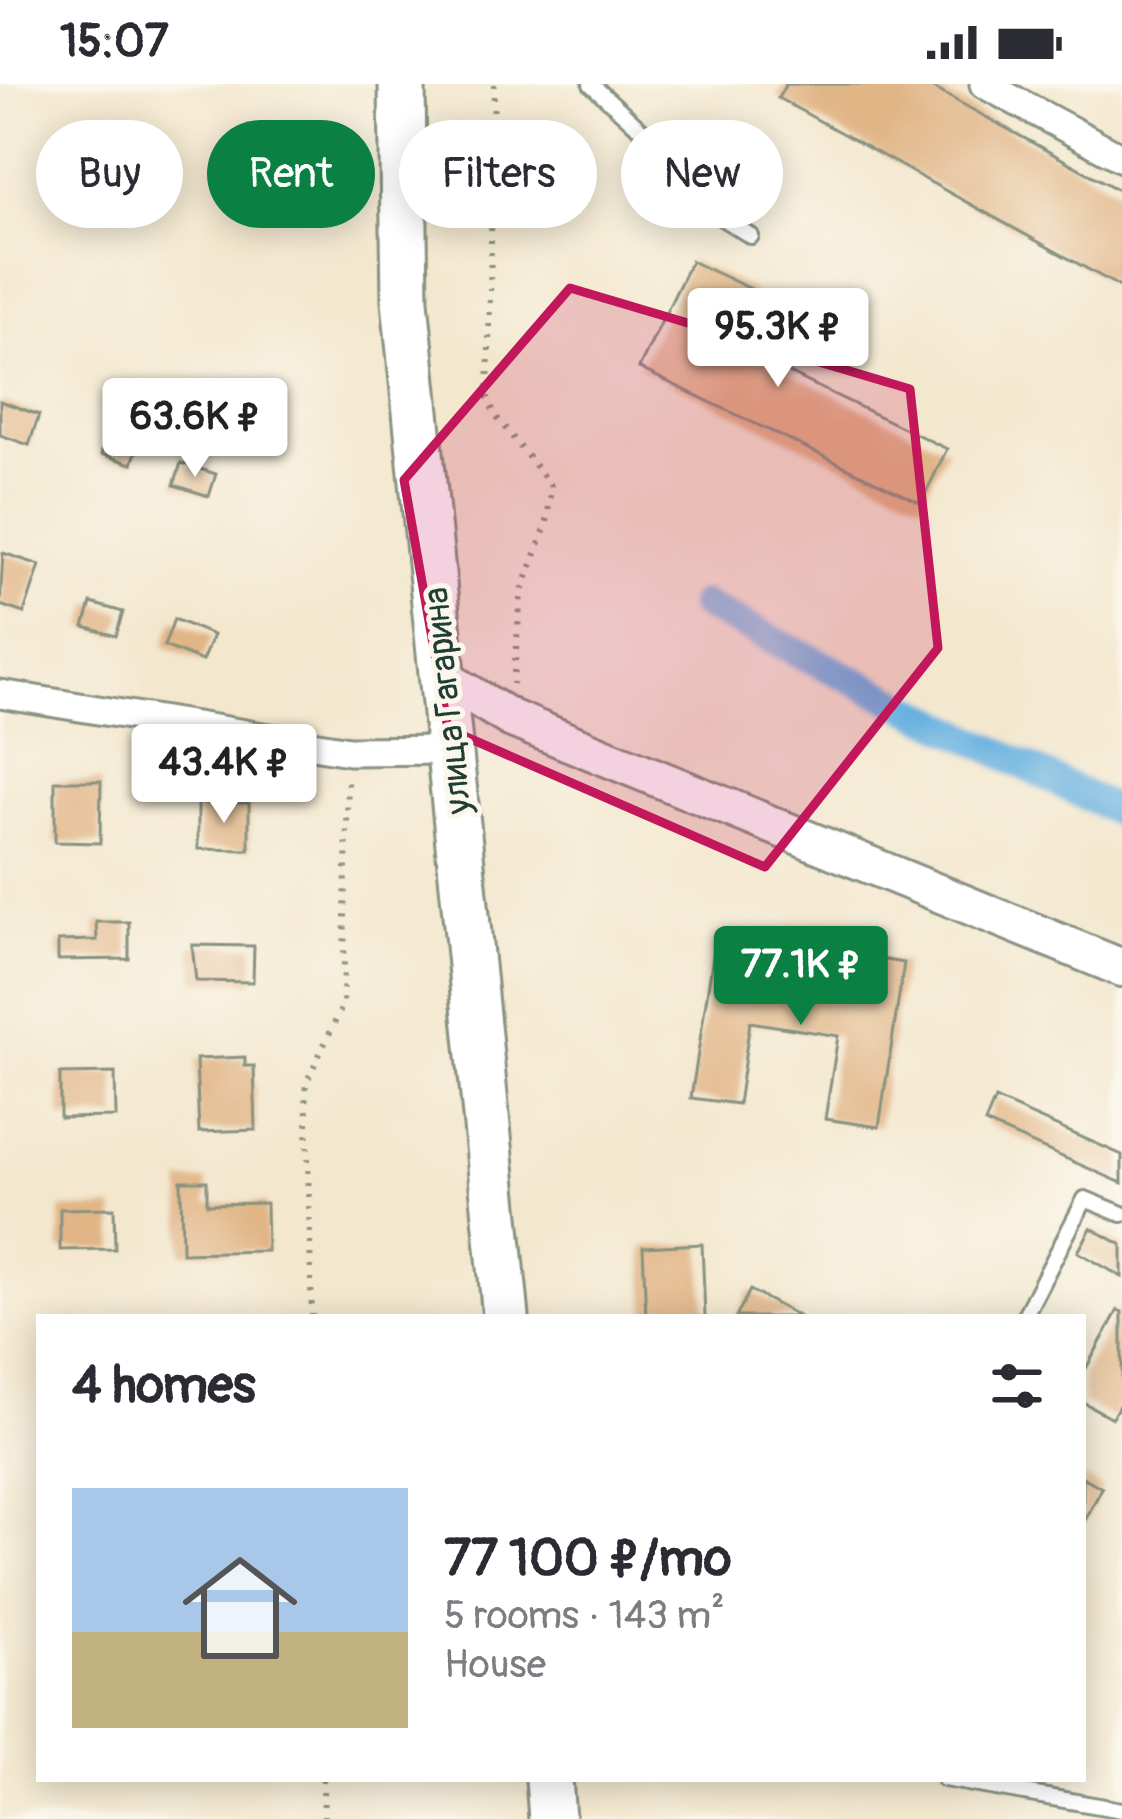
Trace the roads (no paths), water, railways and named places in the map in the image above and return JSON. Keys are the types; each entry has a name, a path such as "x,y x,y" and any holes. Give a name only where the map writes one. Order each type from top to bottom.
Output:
{"main road":[{"name":"улица Гагарина","path":"402,84 405,301 506,1314"},
{"path":"549,1782 551,1819"}],"street":[{"path":"984,84 1122,158"},
{"path":"446,679 510,718 1122,968"},
{"path":"0,694 349,751 451,749"}],"lane":[{"path":"591,84 645,133 691,199 752,236"},
{"path":"1026,1314 1085,1199 1122,1214"},
{"path":"961,1782 1122,1810"}],"waterway":[{"path":"703,605 1122,814"}]}
